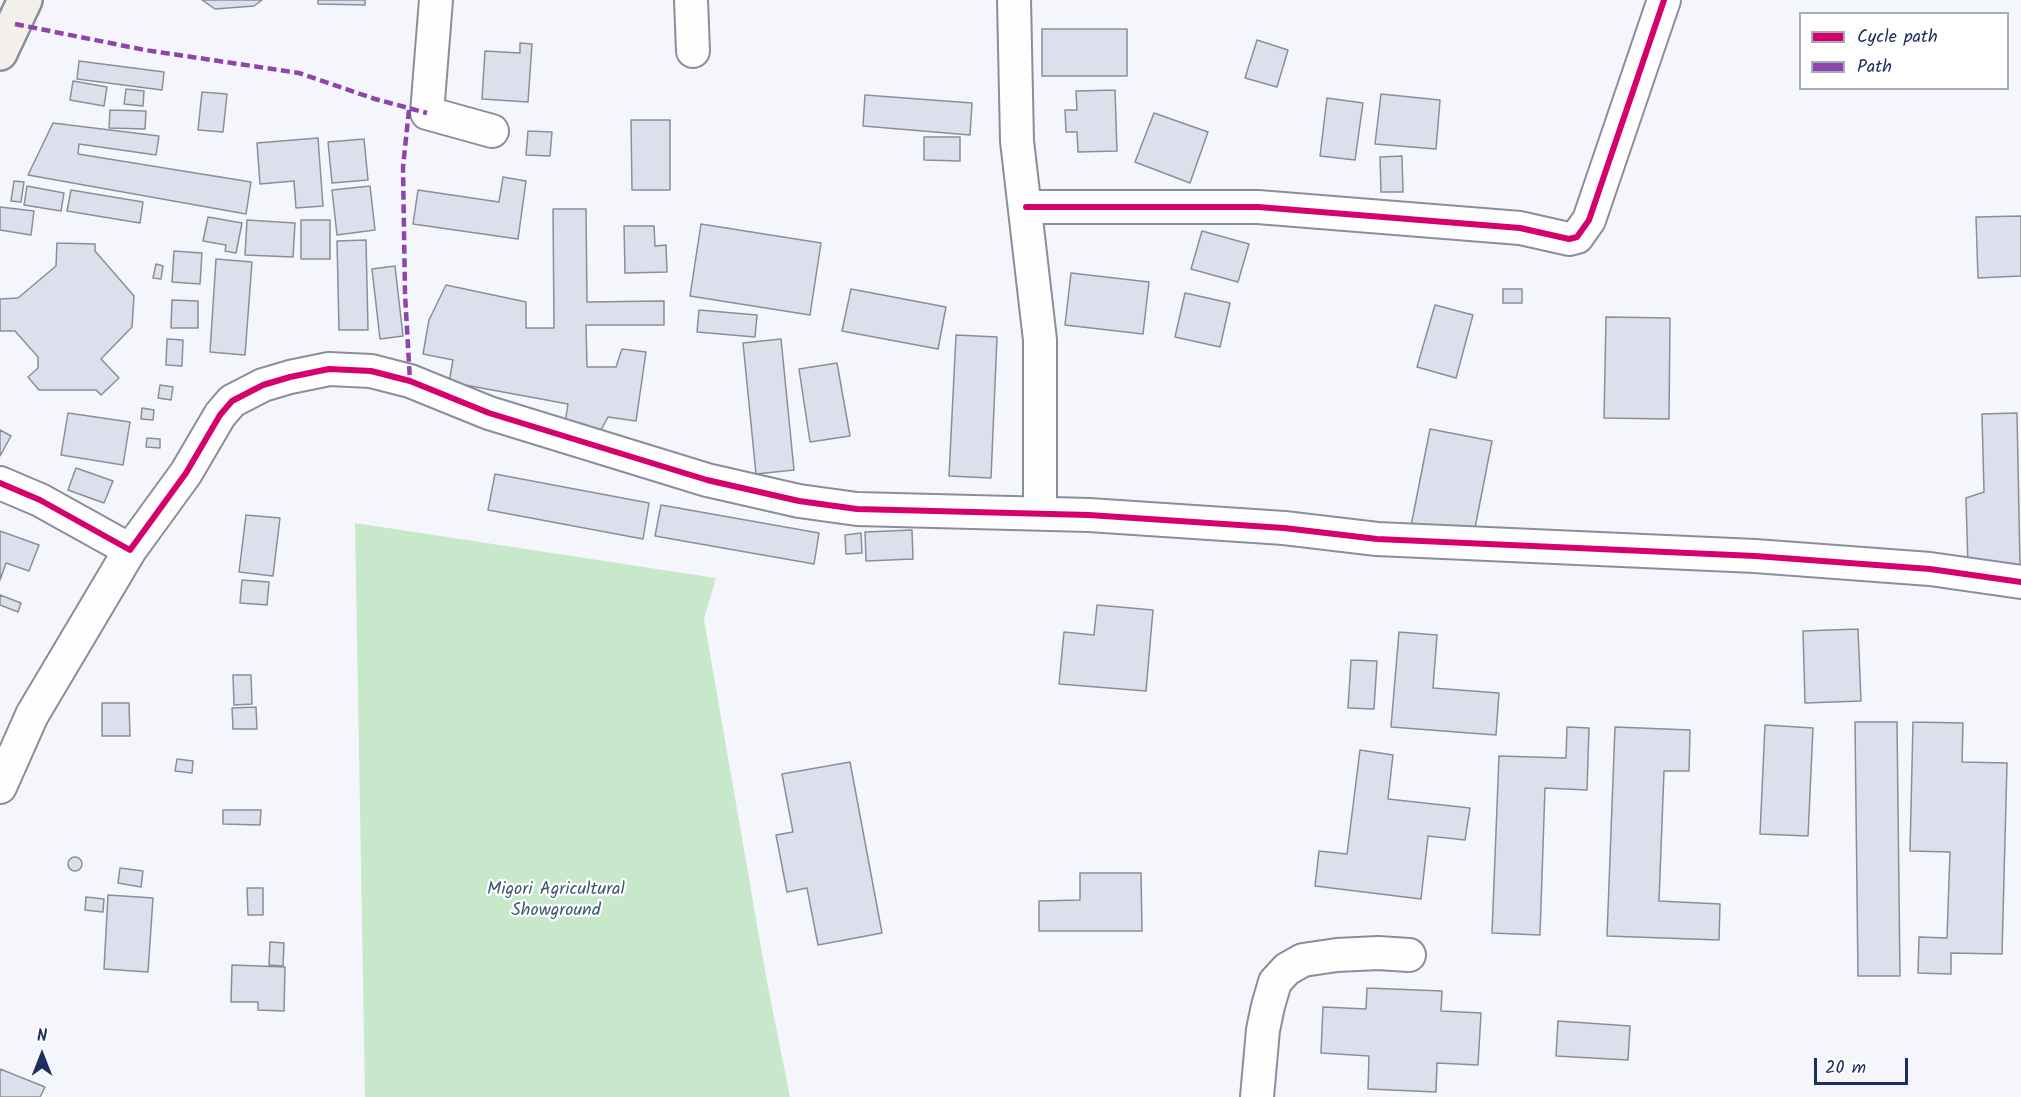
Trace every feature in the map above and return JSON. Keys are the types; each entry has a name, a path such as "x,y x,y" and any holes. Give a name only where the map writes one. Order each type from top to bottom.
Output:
{"highway":[{"path":"0,53 25,0"}],"street":[{"path":"436,0 427,113 492,131"},
{"path":"691,0 693,51"},
{"path":"1014,0 1017,141 1040,340 1040,513"},
{"path":"1026,207 1258,207 1520,228 1563,238 1577,237 1583,231 1593,208 1664,0"},
{"path":"0,787 32,715 130,550 186,473 220,415 232,401 263,385 329,369 370,371 410,381 489,413 707,480 799,501 857,508 1040,513 1284,528 1377,539 1755,556 1930,569 2021,582"},
{"path":"0,483 40,500 130,550"},
{"path":"1257,1097 1263,1030 1268,1006 1275,982 1287,969 1303,960 1337,955 1378,953 1409,955"}],"green space":[{"name":"Migori Agricultural Showground","path":"355,523 716,578 704,619 767,982 790,1097 365,1097"}],"building":[{"path":"202,0 262,0 254,6 215,9"},
{"path":"318,0 365,0 365,5 318,4"},
{"path":"1042,29 1127,29 1127,76 1042,76"},
{"path":"1257,40 1288,50 1277,87 1245,78"},
{"path":"520,43 532,44 528,102 482,99 485,51 520,53"},
{"path":"79,61 164,72 162,90 77,79"},
{"path":"73,81 107,87 104,106 70,100"},
{"path":"126,89 144,91 143,106 124,104"},
{"path":"1115,90 1117,151 1078,152 1077,132 1066,132 1065,110 1077,110 1076,91"},
{"path":"202,92 227,94 223,132 198,130"},
{"path":"1381,94 1440,100 1436,149 1375,144"},
{"path":"865,95 972,103 970,135 863,126"},
{"path":"1327,98 1363,103 1355,160 1320,156"},
{"path":"110,110 146,111 145,129 109,128"},
{"path":"1154,113 1208,132 1190,183 1135,162"},
{"path":"631,120 670,120 670,190 632,190"},
{"path":"53,123 159,136 156,155 79,144 78,154 251,182 246,214 28,175"},
{"path":"528,131 552,132 550,156 526,155"},
{"path":"924,137 960,137 960,161 924,160"},
{"path":"318,138 323,206 296,208 294,181 260,184 257,143"},
{"path":"364,139 368,180 332,183 328,142"},
{"path":"1402,156 1403,192 1381,192 1380,157"},
{"path":"503,177 526,181 518,239 413,224 418,190 499,202"},
{"path":"14,181 24,182 21,202 11,201"},
{"path":"27,186 64,193 61,211 24,205"},
{"path":"370,186 375,230 337,235 332,190"},
{"path":"71,190 143,202 140,223 67,211"},
{"path":"0,207 34,211 31,235 0,230"},
{"path":"553,209 586,209 587,302 664,301 664,325 586,325 587,367 616,367 622,349 646,352 636,421 608,417 601,430 565,423 568,404 449,382 453,360 423,354 429,320 446,285 526,302 526,328 554,328"},
{"path":"2021,216 2021,276 1978,278 1976,217"},
{"path":"208,217 242,223 236,253 225,251 226,245 203,241"},
{"path":"247,220 295,223 293,257 245,255"},
{"path":"301,220 330,220 330,259 301,259"},
{"path":"701,224 821,243 810,315 690,296"},
{"path":"624,226 654,226 655,246 666,245 667,272 625,273"},
{"path":"1202,231 1249,244 1238,282 1191,269"},
{"path":"366,240 368,330 339,330 337,241"},
{"path":"57,243 95,244 95,251 134,296 132,327 101,359 119,378 101,395 96,390 39,390 28,377 38,368 38,357 15,331 0,331 0,299 18,298 56,266"},
{"path":"174,251 202,253 200,284 172,282"},
{"path":"216,259 252,262 245,355 210,352"},
{"path":"156,264 163,266 161,279 153,278"},
{"path":"395,266 403,336 380,339 372,269"},
{"path":"1071,273 1149,282 1143,334 1065,325"},
{"path":"851,289 946,307 938,349 842,331"},
{"path":"1503,289 1522,289 1522,303 1503,303"},
{"path":"1185,293 1230,303 1220,347 1175,337"},
{"path":"172,300 198,301 198,328 171,328"},
{"path":"1435,305 1473,315 1456,378 1417,367"},
{"path":"699,310 757,315 755,337 697,332"},
{"path":"1606,317 1670,318 1669,419 1604,418"},
{"path":"956,335 997,337 991,478 949,476"},
{"path":"167,339 183,340 182,366 166,365"},
{"path":"781,339 794,470 756,474 743,343"},
{"path":"837,363 850,436 810,442 799,369"},
{"path":"160,385 173,387 171,400 158,398"},
{"path":"142,408 154,410 153,420 141,419"},
{"path":"68,413 130,422 123,465 61,455"},
{"path":"2017,413 2020,566 1968,567 1966,498 1984,492 1982,414"},
{"path":"1430,429 1492,441 1473,538 1411,526"},
{"path":"0,430 11,436 0,456"},
{"path":"147,438 160,439 160,448 146,447"},
{"path":"76,468 113,481 104,503 68,490"},
{"path":"495,474 649,503 643,539 488,510"},
{"path":"661,505 819,533 814,564 655,536"},
{"path":"246,515 280,518 273,576 239,572"},
{"path":"912,530 913,559 866,561 865,532"},
{"path":"0,531 39,545 29,571 6,563 0,580"},
{"path":"861,533 862,553 846,554 845,535"},
{"path":"242,580 269,582 267,605 240,603"},
{"path":"0,595 21,603 18,612 0,605"},
{"path":"1097,605 1153,610 1146,691 1059,684 1064,632 1094,635"},
{"path":"1858,629 1861,701 1805,703 1803,631"},
{"path":"1399,632 1437,635 1433,688 1499,693 1496,735 1391,727"},
{"path":"1351,660 1377,661 1374,709 1348,708"},
{"path":"233,675 251,675 252,704 234,705"},
{"path":"102,703 129,703 130,736 102,736"},
{"path":"256,707 257,729 233,729 232,708"},
{"path":"1855,722 1897,722 1900,976 1858,976"},
{"path":"1913,722 1963,723 1962,762 2007,763 2002,954 1951,953 1951,974 1918,973 1919,937 1947,938 1950,852 1910,851"},
{"path":"1765,725 1813,728 1808,836 1760,834"},
{"path":"1567,727 1589,728 1587,790 1545,788 1540,935 1492,933 1499,756 1566,758"},
{"path":"1615,727 1690,730 1689,771 1664,771 1659,901 1720,904 1719,940 1607,936"},
{"path":"1360,750 1393,755 1388,799 1470,808 1465,840 1428,836 1421,899 1315,886 1319,851 1347,854"},
{"path":"177,759 193,761 192,773 175,771"},
{"path":"850,762 882,933 818,945 807,888 787,892 776,835 793,832 782,774"},
{"path":"223,810 261,810 260,825 223,824"},
{"path":"75,857 80,859 82,864 80,869 75,871 70,869 68,864 70,859"},
{"path":"120,868 143,871 141,887 118,883"},
{"path":"1080,873 1141,873 1142,931 1039,931 1039,901 1080,900"},
{"path":"247,888 263,888 263,915 248,915"},
{"path":"108,895 153,898 148,972 104,969"},
{"path":"86,897 104,899 103,912 85,910"},
{"path":"270,942 284,943 283,966 269,965"},
{"path":"232,965 285,967 284,1011 258,1010 258,1002 231,1002"},
{"path":"1367,988 1442,991 1441,1011 1481,1013 1478,1065 1437,1063 1436,1092 1368,1089 1369,1056 1321,1053 1323,1007 1366,1009"},
{"path":"1558,1021 1630,1026 1628,1060 1556,1056"},
{"path":"0,1069 45,1087 40,1097 0,1097"}],"marked path":[{"path":"15,24 145,50 299,73 375,99 427,113"},
{"path":"409,110 403,167 405,294 410,381"}],"cycle path":[{"path":"1026,207 1258,207 1520,228 1569,239 1577,237 1589,220 1664,0"},
{"path":"0,483 40,500 130,550 186,473 220,415 232,401 263,385 290,377 329,369 371,371 410,381 489,413 707,480 799,501 857,509 1089,515 1284,528 1377,539 1755,556 1930,569 2021,582"}]}
